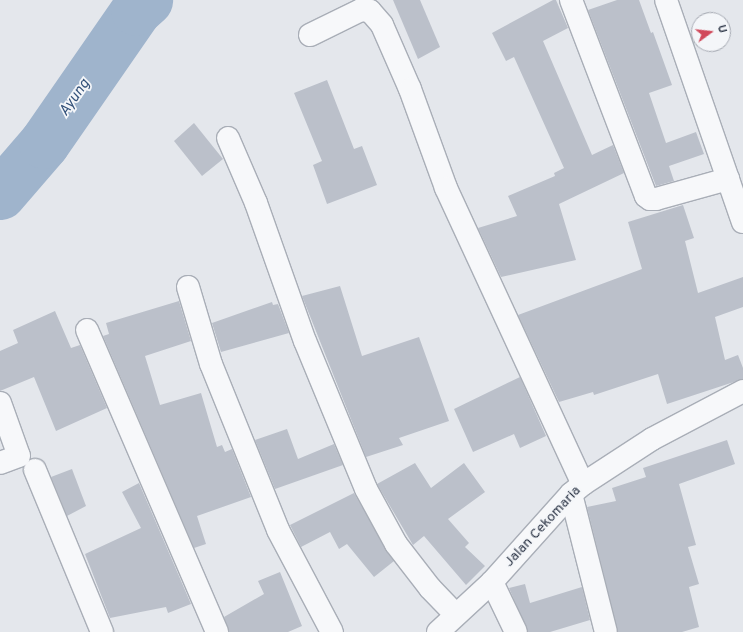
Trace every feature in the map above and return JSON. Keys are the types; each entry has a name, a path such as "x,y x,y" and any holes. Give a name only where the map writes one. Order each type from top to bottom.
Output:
{"street":[{"path":"570,0 646,196 650,199 656,199 728,179"},
{"path":"666,0 743,222"},
{"path":"310,35 361,10 370,11 382,25 410,89 446,188 577,489 606,632"},
{"path":"228,138 256,203 305,341 366,489 396,544 430,588 456,614"},
{"path":"188,287 211,364 278,530 332,632"},
{"path":"87,330 217,632"},
{"name":"Jalan Cekomaria","path":"438,632 492,582 577,489 652,439 743,391"},
{"path":"0,403 18,456 0,463"},
{"path":"35,470 102,632"},
{"path":"492,582 516,632"}],"building":[{"path":"393,0 420,0 440,47 418,59"},
{"path":"553,0 556,0 568,28 543,41 592,155 613,145 624,173 559,204 576,260 501,277 478,228 517,216 508,196 555,176 554,173 564,168 514,57 506,61 492,33"},
{"path":"617,0 639,0 651,33 653,32 672,85 649,93 666,143 696,132 704,154 669,166 674,181 656,186 588,10"},
{"path":"327,80 354,149 362,146 377,185 327,204 313,165 322,161 294,93"},
{"path":"194,123 223,159 202,176 174,141"},
{"path":"683,205 694,238 685,241 698,293 743,277 743,307 715,317 725,360 738,355 743,368 743,379 667,404 658,374 594,395 593,392 559,402 518,315 642,269 628,222"},
{"path":"340,286 362,356 419,337 449,421 399,438 403,445 366,457 302,296"},
{"path":"179,301 191,341 145,356 160,405 201,393 217,447 222,445 225,452 232,449 251,497 197,516 206,544 194,548 103,336 109,334 106,323"},
{"path":"272,302 273,305 278,304 289,333 221,352 212,323"},
{"path":"55,311 71,348 80,345 107,408 56,431 34,377 0,391 0,351 18,343 13,330"},
{"path":"520,377 546,436 520,448 514,434 473,452 454,409"},
{"path":"287,429 298,459 334,444 343,465 275,489 255,440"},
{"path":"727,440 735,464 679,484 696,545 688,547 699,584 689,587 699,627 682,632 618,632 587,507 616,501 612,488 646,477 643,468"},
{"path":"415,463 431,488 464,463 485,492 448,519 469,543 465,547 485,566 466,585 424,536 413,545 377,484"},
{"path":"72,469 86,506 67,516 51,477"},
{"path":"139,483 191,604 168,613 166,607 110,618 85,554 141,528 122,492"},
{"path":"354,493 394,561 374,577 347,544 339,549 330,532 301,547 290,525"},
{"path":"280,572 302,626 288,632 229,632 224,617 264,594 258,581"},
{"path":"525,584 530,603 582,587 590,620 550,632 528,632 509,588"}],"waterway":[{"name":"Ayung","path":"0,194 44,143 136,10 147,0"}]}
